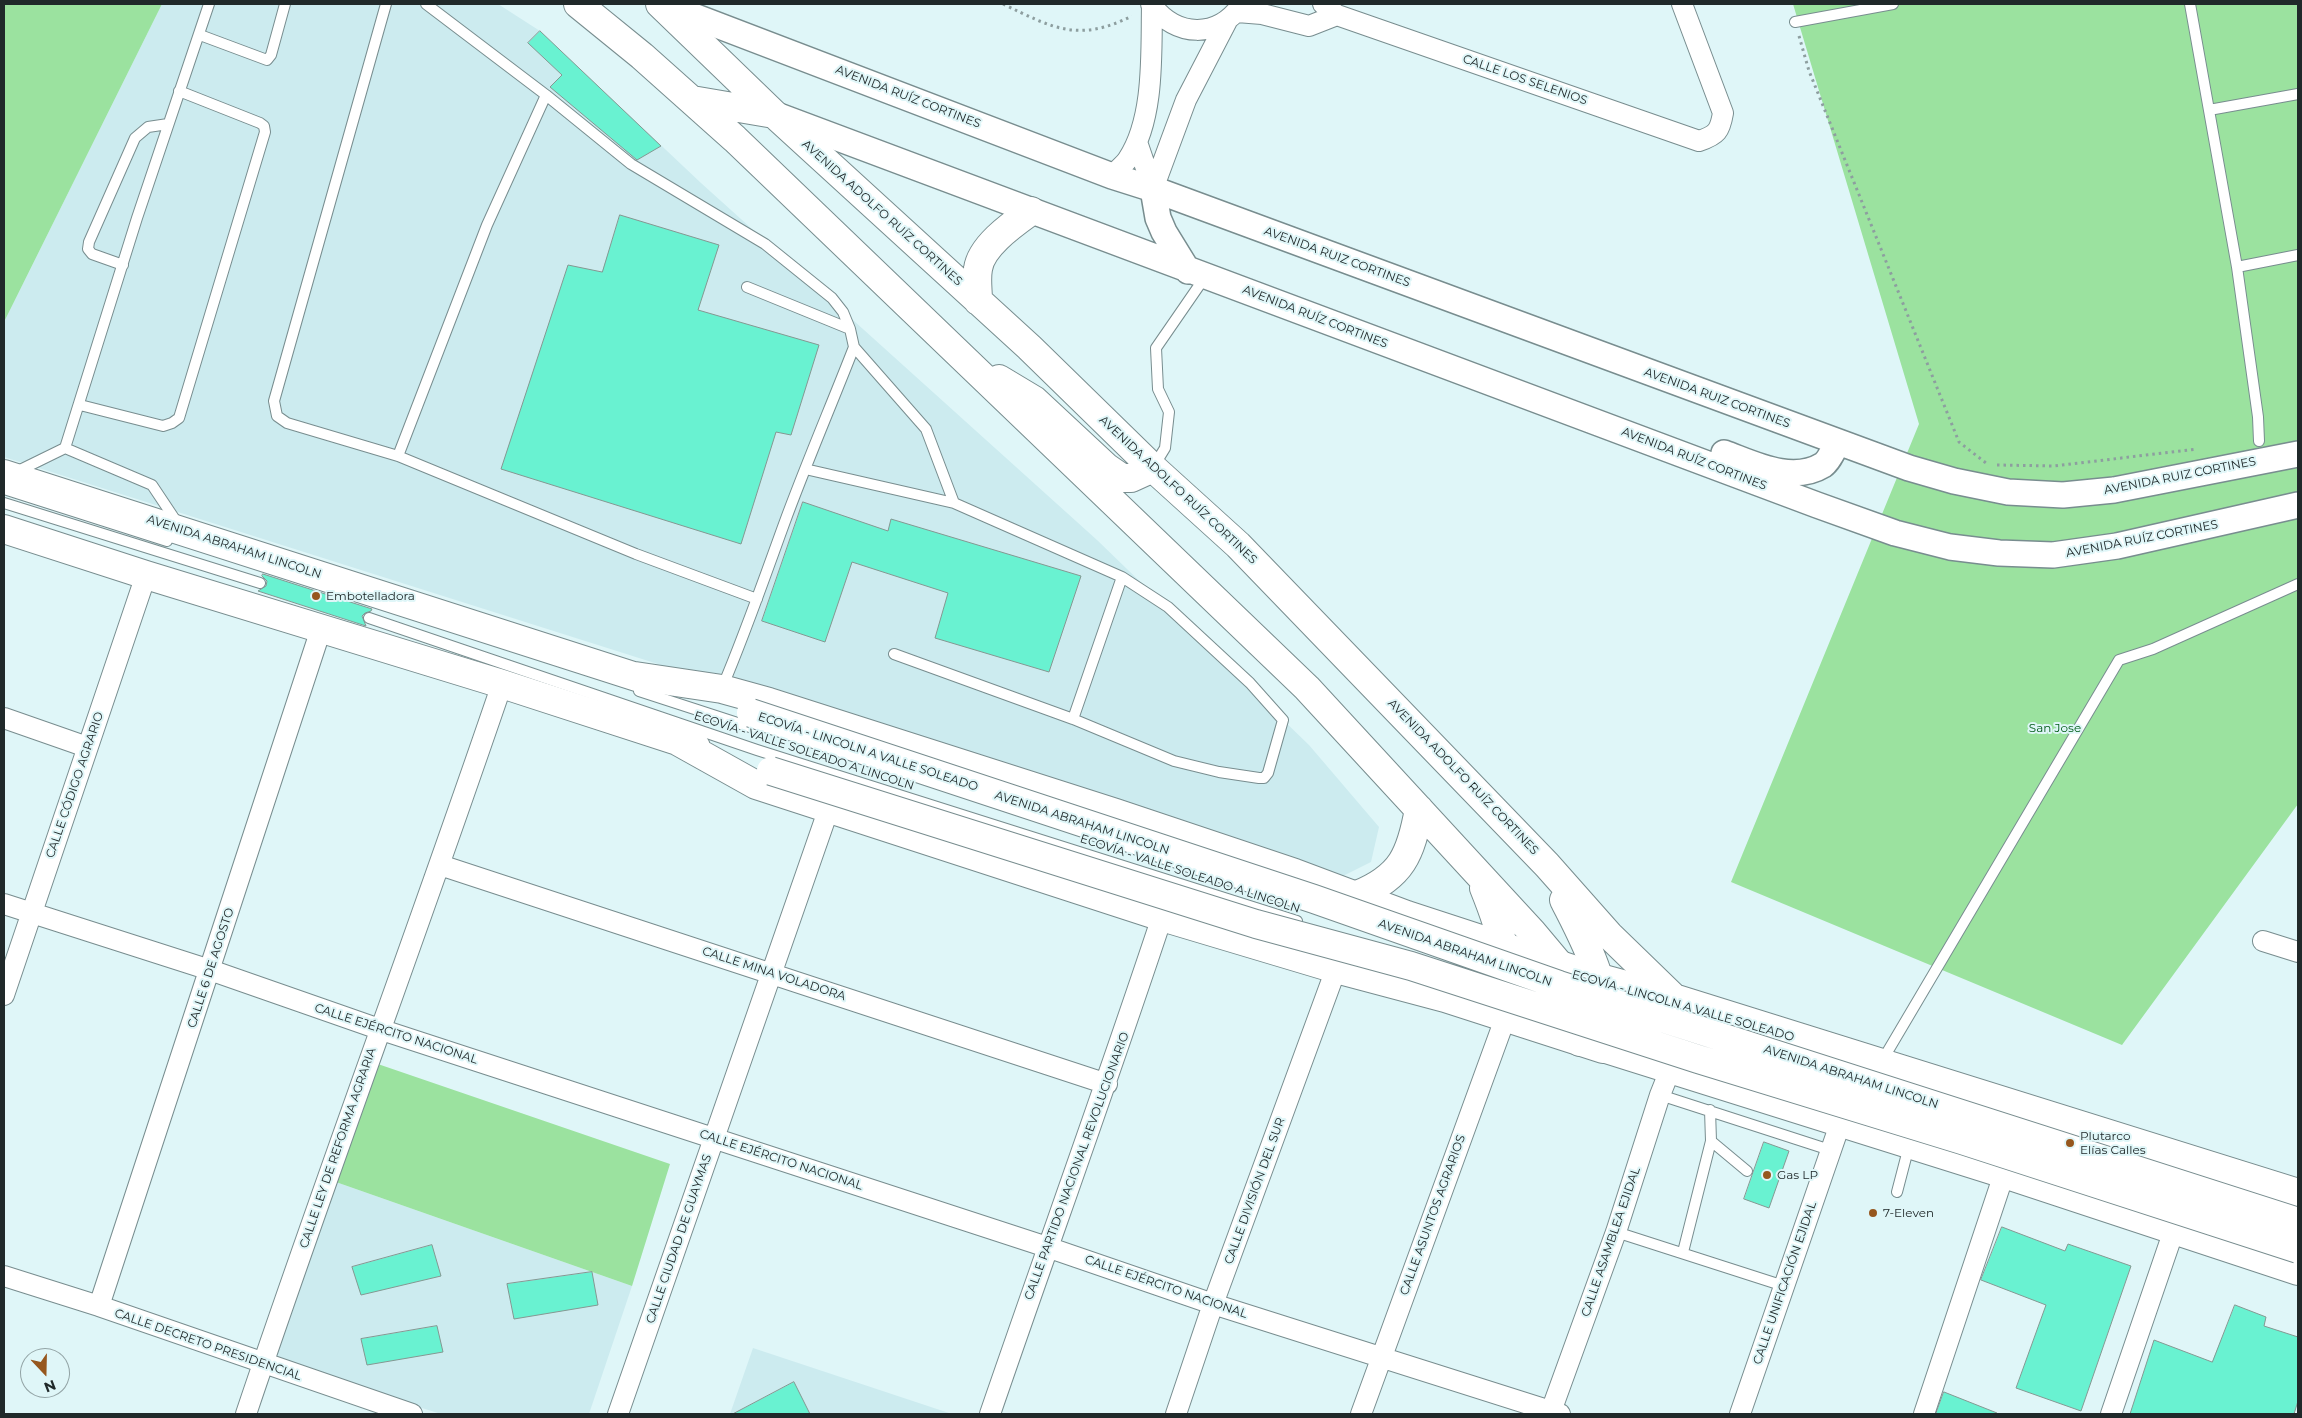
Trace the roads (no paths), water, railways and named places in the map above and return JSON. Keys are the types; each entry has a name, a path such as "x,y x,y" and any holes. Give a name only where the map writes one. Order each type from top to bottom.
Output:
{"main road":[{"path":"578,4 642,56 736,139 966,363 1307,688 1480,875 1558,963 1574,988 1599,1018"},
{"name":"AVENIDA ADOLFO RUÍZ CORTINES","path":"661,4 774,114 978,301 1153,468 1238,545 1547,865 1609,935 1674,998"},
{"path":"692,100 774,114"},
{"path":"978,301 978,268 986,251 1005,230 1031,211"},
{"path":"966,363 1013,386 1034,400 1106,467 1122,478 1131,478 1153,468"},
{"name":"AVENIDA ABRAHAM LINCOLN","path":"5,480 631,682 751,713 1314,899 1550,982 2298,1222"},
{"path":"4,529 146,575 502,684 678,742 1256,924 1411,966 1708,1062 1962,1140 2298,1249"},
{"name":"AVENIDA ABRAHAM LINCOLN","path":"631,682 722,689 768,702 1116,813 1357,895 1407,915 1507,967 1558,963 1599,1018 1670,1070 2004,1174 2298,1271"},
{"name":"AVENIDA ABRAHAM LINCOLN","path":"678,742 756,785 1162,916 1336,969 1390,982 1506,1016 1599,1018 1674,998 1884,1068 2298,1193"},
{"path":"1357,895 1376,888 1402,865 1411,848 1419,809"},
{"path":"1547,865 1582,935 1599,1018"},
{"path":"1480,875 1507,967 1506,1016"},
{"path":"1390,982 1402,980 1413,972 1420,952 1407,915"}],"street":[{"name":"AVENIDA RUÍZ CORTINES","path":"661,4 1112,176 1154,189"},
{"path":"1112,176 1127,160 1137,142 1151,88 1152,4"},
{"path":"1152,4 1167,20 1186,29 1207,29 1235,12"},
{"name":"CALLE LOS SELENIOS","path":"1235,12 1262,14 1309,26 1342,11 1699,140 1713,136 1721,126 1723,113 1682,4"},
{"path":"1154,189 1186,100 1235,12"},
{"name":"AVENIDA RUÍZ CORTINES","path":"774,114 1895,533 1950,547 1998,553 2053,556 2117,546 2298,505"},
{"path":"1137,142 1154,189 1158,218 1164,232 1197,273"},
{"name":"AVENIDA RUIZ CORTINES","path":"1154,189 1909,468 1954,481 2008,492 2063,495 2114,490 2298,454"},
{"path":"1529,397 1578,400 1785,473 1804,474 1824,464 1838,442"},
{"name":"CALLE CÓDIGO AGRARIO","path":"4,995 146,575"},
{"name":"CALLE 6 DE AGOSTO","path":"98,1306 322,629"},
{"name":"CALLE LEY DE REFORMA AGRARIA","path":"246,1414 379,1030 440,865 502,684"},
{"path":"4,718 88,747"},
{"name":"CALLE CIUDAD DE GUAYMAS","path":"618,1414 770,972 829,808"},
{"name":"CALLE MINA VOLADORA","path":"440,865 1107,1084"},
{"name":"CALLE EJÉRCITO NACIONAL","path":"4,904 210,970 379,1030 1047,1247 1213,1304 1554,1413"},
{"name":"CALLE PARTIDO NACIONAL REVOLUCIONARIO","path":"990,1414 1047,1247 1107,1084 1162,916"},
{"path":"2263,941 2298,952"},
{"name":"CALLE DIVISIÓN DEL SUR","path":"1176,1414 1213,1304 1336,969"},
{"name":"CALLE ASUNTOS AGRARIOS","path":"1361,1414 1380,1356 1506,1016"},
{"name":"CALLE ASAMBLEA EJIDAL","path":"1554,1413 1670,1070"},
{"name":"CALLE UNIFICACIÓN EJIDAL","path":"1740,1414 1840,1124"},
{"path":"1924,1414 2004,1174"},
{"path":"2113,1414 2174,1230"},
{"name":"CALLE DECRETO PRESIDENCIAL","path":"4,1276 98,1306 412,1414"}],"lane":[{"path":"5,480 65,448 80,405 122,265 209,4"},
{"path":"200,35 266,60 271,55 285,4"},
{"path":"386,4 274,401 274,410 277,416 286,423 398,456 636,554 757,598"},
{"path":"426,4 546,95 631,164 765,244 832,298 843,312 850,329 854,347 926,429 954,503"},
{"path":"1795,22 1893,4"},
{"path":"2190,4 2237,267 2258,416 2259,441"},
{"path":"80,405 163,426 179,418 265,132 260,123 179,91"},
{"path":"2209,110 2298,94"},
{"path":"398,456 486,225 546,95"},
{"path":"122,265 92,254 88,249 89,242 135,138 148,127 168,124"},
{"path":"2237,267 2298,255"},
{"path":"1153,468 1165,448 1169,412 1158,389 1156,348 1197,273"},
{"path":"747,287 850,329"},
{"path":"722,689 805,469 854,347"},
{"path":"65,448 152,485 181,538"},
{"path":"805,469 954,503 1122,578 1168,607 1250,683 1281,718 1283,723 1268,773 1264,778 1219,772 1174,760 1073,719 894,654"},
{"path":"4,503 260,583"},
{"path":"1073,719 1122,578"},
{"path":"2018,1113 1884,1068 2118,660 2153,649 2298,584"},
{"name":"ECOVÍA - VALLE SOLEADO A LINCOLN","path":"369,618 757,750 1307,925"},
{"name":"ECOVÍA - LINCOLN A VALLE SOLEADO","path":"631,682 769,733"},
{"name":"ECOVÍA - LINCOLN A VALLE SOLEADO","path":"1137,852 1420,952 1507,967 1574,988"},
{"path":"1345,937 1507,967 1599,1018"},
{"name":"ECOVÍA - LINCOLN A VALLE SOLEADO","path":"1599,1018 1810,1054"},
{"path":"1659,1033 1716,1049"},
{"path":"1783,1068 2011,1133"},
{"path":"1660,1095 1830,1150"},
{"path":"1683,1252 1711,1141 1710,1110"},
{"path":"1711,1141 1747,1172"},
{"path":"1897,1192 1909,1145"},
{"path":"2130,1151 2158,1161"},
{"path":"2124,1169 2298,1230"},
{"path":"1616,1232 1784,1286"}],"place":[{"name":"Embotelladora","path":"316,596"},
{"name":"Plutarco Elías Calles","path":"2070,1143"},
{"name":"Gas LP","path":"1767,1175"},
{"name":"7-Eleven","path":"1873,1213"}],"park label":[{"name":"San Jose","path":"2055,728"}]}
